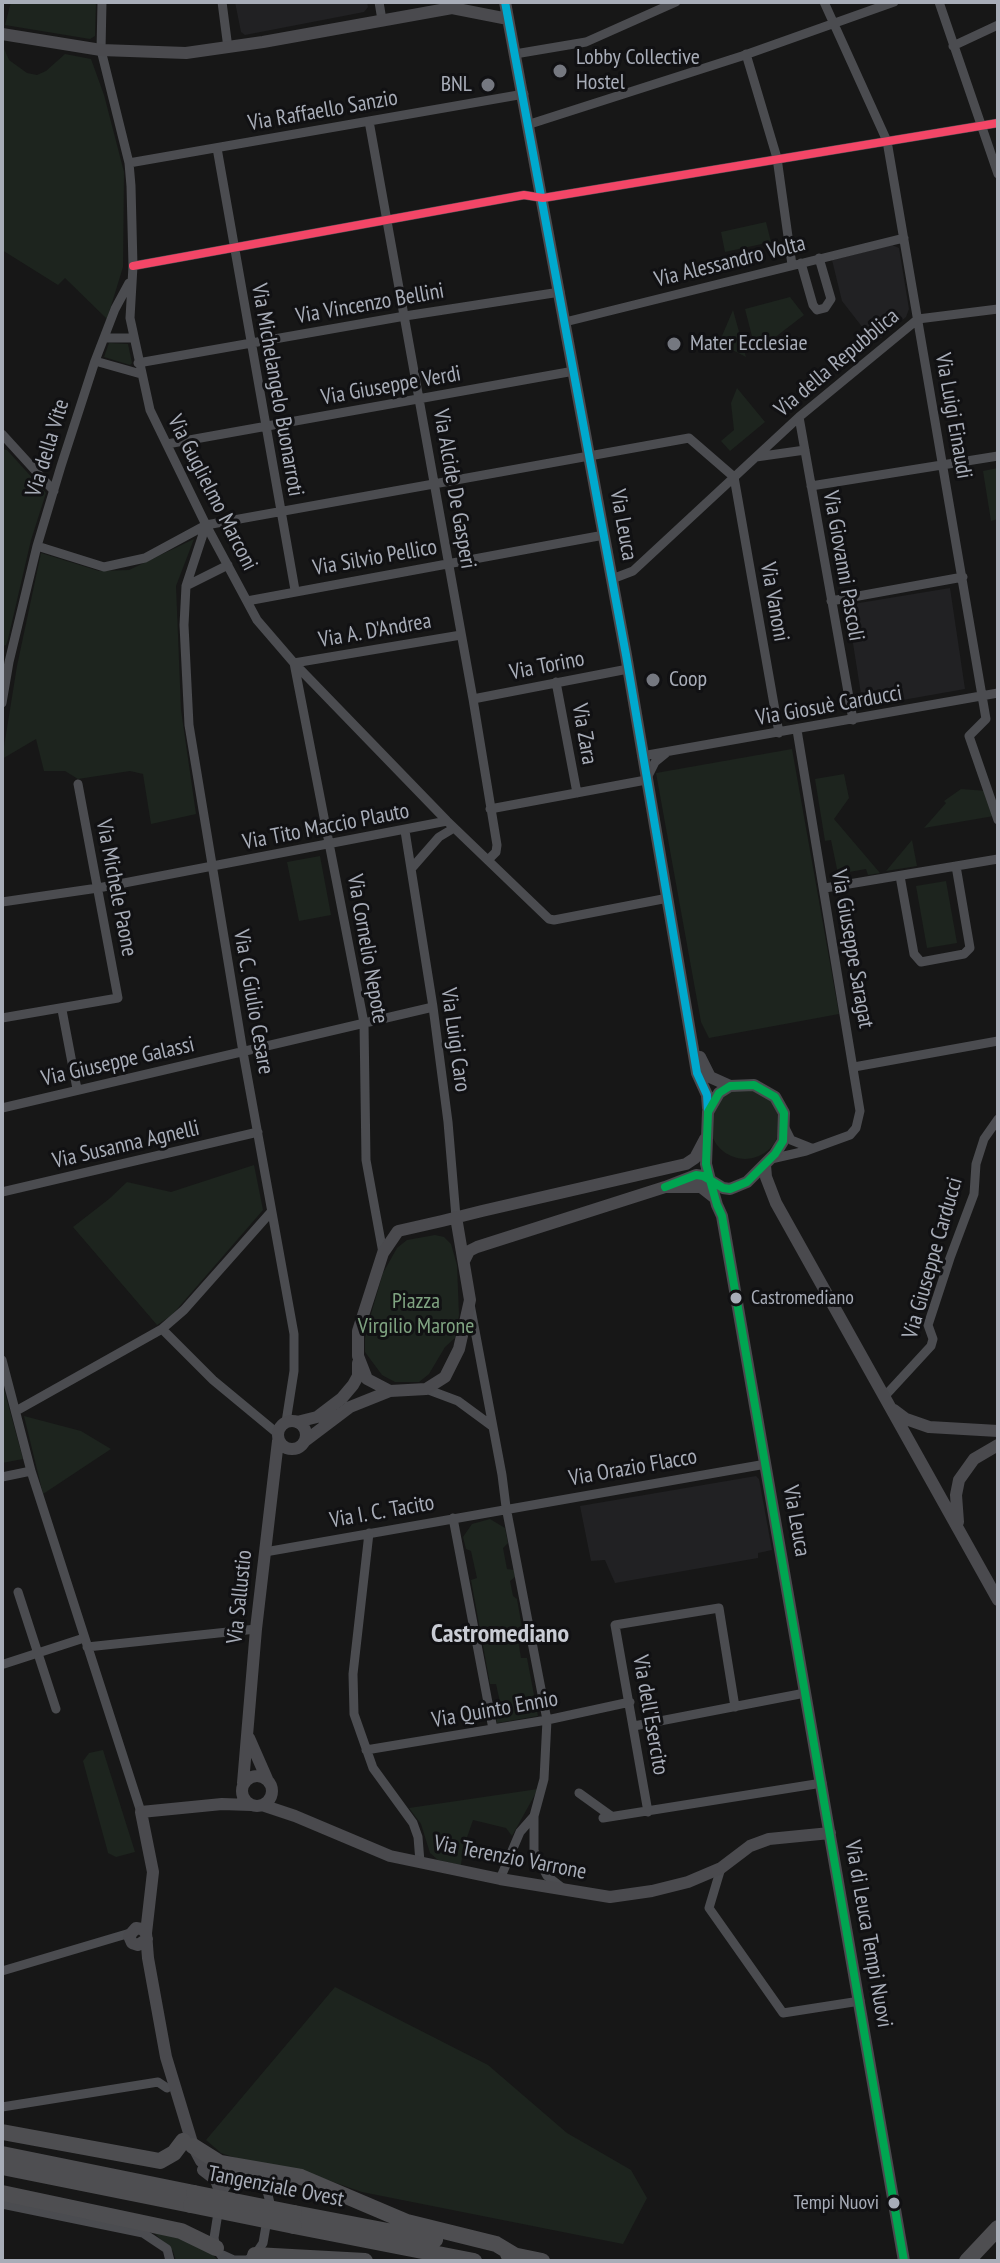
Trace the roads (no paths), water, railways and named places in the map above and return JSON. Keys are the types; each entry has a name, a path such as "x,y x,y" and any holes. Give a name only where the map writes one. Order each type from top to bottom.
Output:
{"highway":[{"path":"2,2132 160,2161 188,2144 220,2163 301,2177 407,2222 496,2244 516,2256"},
{"name":"Tangenziale Ovest","path":"2,2154 192,2199"},
{"name":"Tangenziale Ovest","path":"2,2167 542,2261"},
{"path":"2,2193 181,2231 222,2255"},
{"name":"Tangenziale Ovest","path":"294,2219 474,2261"},
{"path":"967,2261 998,2228"},
{"path":"975,2261 998,2236"},
{"path":"250,2259 365,2261"}],"street":[{"name":"Via Guglielmo Marconi","path":"102,2 101,50 129,163 133,266 130,318 150,410 257,620 294,663 451,825 554,920 668,898"},
{"path":"222,2 228,48"},
{"path":"379,2 382,20"},
{"name":"Via Leuca","path":"505,2 612,579 697,1073 707,1095 708,1112"},
{"path":"515,54 586,42 676,2"},
{"name":"Via Luigi Einaudi","path":"824,2 887,141 983,697"},
{"path":"530,124 894,2"},
{"path":"939,2 998,174"},
{"path":"2,34 101,50 186,53 458,5 508,19"},
{"path":"953,46 998,25"},
{"path":"746,54 777,158 796,264 817,310 825,308 831,299 819,258"},
{"name":"Via Raffaello Sanzio","path":"129,163 524,94"},
{"name":"Via Alcide De Gasperi","path":"369,121 497,845 496,852 488,860"},
{"path":"133,266 524,195 543,198 998,123"},
{"name":"Via Michelangelo Buonarroti","path":"217,148 295,590"},
{"name":"Via Alessandro Volta","path":"565,322 904,238"},
{"name":"Via della Vite","path":"2,703 5,658 37,546 95,361 115,309 131,280"},
{"name":"Via Vincenzo Bellini","path":"140,369 250,343 560,292"},
{"name":"Via della Repubblica","path":"612,579 633,571 799,417 918,319 998,309"},
{"path":"105,338 134,338"},
{"path":"95,361 140,369"},
{"name":"Via Giuseppe Verdi","path":"167,444 574,371"},
{"name":"Via Giovanni Pascoli","path":"799,417 853,720"},
{"path":"37,546 104,567 145,558 206,525 689,438 734,477"},
{"path":"4,439 54,491"},
{"name":"Via della Repubblica","path":"755,458 805,450"},
{"path":"811,486 998,456"},
{"name":"Via Vanoni","path":"734,477 779,733"},
{"name":"Via C. Giulio Cesare","path":"206,525 186,586 184,625 189,725 211,867 294,1334 292,1422"},
{"name":"Via Silvio Pellico","path":"247,601 604,535"},
{"path":"186,586 228,565"},
{"path":"831,601 963,577"},
{"name":"Via A. D'Andrea","path":"294,663 461,635"},
{"name":"Via Cornelio Nepote","path":"294,663 364,1023 366,1160 383,1253"},
{"name":"Via Torino","path":"473,699 628,669"},
{"name":"Via Zara","path":"556,682 577,793"},
{"path":"302,701 317,687"},
{"name":"Via Giosuè Carducci","path":"642,756 998,693"},
{"path":"983,697 986,719 969,736 998,820"},
{"name":"Via Giuseppe Saragat","path":"797,730 860,1111 856,1128 843,1138 815,1148"},
{"path":"490,809 646,780 655,762 667,752"},
{"name":"Via Michele Paone","path":"62,1010 118,998 78,784"},
{"path":"411,869 451,825"},
{"name":"Via Tito Maccio Plauto","path":"2,902 98,888 451,825"},
{"name":"Via Luigi Caro","path":"405,831 433,1007 456,1217"},
{"path":"825,888 998,859"},
{"path":"900,876 914,954 921,962 964,954 970,948 956,866"},
{"name":"Via Giuseppe Galassi","path":"2,1108 433,1007"},
{"path":"2,1018 62,1010 77,1089"},
{"name":"Via Leuca","path":"692,1038 710,1077 730,1086"},
{"path":"854,1067 998,1041"},
{"path":"710,1180 706,1164 708,1112 719,1093 730,1086 754,1085 775,1097 784,1113 783,1141 768,1162 732,1192 722,1216"},
{"name":"Via Giuseppe Carducci","path":"887,1402 931,1346 933,1339 928,1325 974,1194 976,1164 984,1139 998,1119"},
{"path":"784,1126 791,1140 815,1148"},
{"name":"Via Susanna Agnelli","path":"2,1192 258,1132"},
{"path":"278,1437 292,1422 317,1417 348,1391 358,1376 358,1331 383,1253 398,1231 686,1164 695,1158 707,1136"},
{"path":"768,1162 815,1148"},
{"path":"768,1162 766,1177 776,1203 998,1600"},
{"path":"464,1261 469,1251 477,1247 696,1175 723,1188 744,1184 762,1189 776,1203"},
{"name":"Via Leuca","path":"710,1180 722,1216 830,1833"},
{"path":"665,1187 693,1186 715,1198"},
{"path":"16,1411 162,1329 184,1310 271,1212"},
{"path":"456,1217 506,1507 547,1720 544,1779 534,1816 534,1851 547,1876 566,1891"},
{"path":"426,1389 445,1377 455,1358 470,1300"},
{"path":"162,1329 213,1380 278,1437 283,1447 293,1450"},
{"path":"358,1356 367,1379 390,1391"},
{"path":"2,1361 31,1471 141,1812 153,1872 148,1915 138,1937 148,1958 166,2057 192,2161 216,2180 221,2194"},
{"path":"276,1467 293,1450 350,1407 390,1391 426,1389 458,1401 492,1426"},
{"path":"887,1402 906,1419 929,1427 998,1431"},
{"path":"292,1422 305,1430 305,1441"},
{"name":"Via Sallustio","path":"242,1786 278,1437"},
{"path":"961,1533 956,1515 959,1480 974,1459 998,1445"},
{"name":"Via Orazio Flacco","path":"506,1507 766,1464"},
{"path":"2,1477 31,1471"},
{"name":"Via I. C. Tacito","path":"265,1552 506,1507"},
{"path":"453,1518 493,1729"},
{"path":"369,1533 353,1674 354,1714 373,1768 413,1823 418,1837 420,1862"},
{"path":"18,1592 56,1709"},
{"name":"Via dell'Esercito","path":"648,1812 615,1625 719,1608 735,1707"},
{"path":"4,1664 86,1643 256,1629"},
{"path":"634,1726 805,1693"},
{"name":"Via Quinto Ennio","path":"366,1750 547,1720 630,1702"},
{"name":"Via Sallustio","path":"246,1731 270,1784"},
{"path":"222,1804 235,1798 242,1786 250,1777 259,1775 270,1784 268,1802 256,1805 244,1799 242,1786"},
{"path":"579,1793 607,1817 822,1783"},
{"name":"Via Terenzio Varrone","path":"270,1784 295,1816"},
{"name":"Via Terenzio Varrone","path":"141,1812 222,1804 256,1805 295,1816 390,1856 500,1879 610,1897 688,1882 721,1868 750,1846 769,1839 830,1833"},
{"path":"500,1879 520,1832 534,1816"},
{"name":"Via di Leuca Tempi Nuovi","path":"830,1833 904,2261"},
{"path":"721,1868 709,1908 783,2013 860,2001"},
{"path":"2,1971 116,1939 138,1937"},
{"path":"166,2057 167,2088 188,2144 201,2161 216,2171 260,2181 266,2187 270,2203 263,2243 250,2259 234,2260 222,2255 214,2226 221,2194 228,2184 239,2177"},
{"path":"2,2107 158,2082 167,2088"},
{"path":"2,2204 143,2233 167,2249 170,2261"}],"place":[{"name":"Lobby Collective Hostel","path":"560,71"},
{"name":"BNL","path":"488,85"},
{"name":"Mater Ecclesiae","path":"674,344"},
{"name":"Coop","path":"653,680"},
{"name":"Castromediano","path":"736,1298"},
{"name":"Tempi Nuovi","path":"894,2203"}],"district":[{"name":"Castromediano","path":"500,1635"}],"park label":[{"name":"Piazza Virgilio Marone","path":"416,1314"}]}
